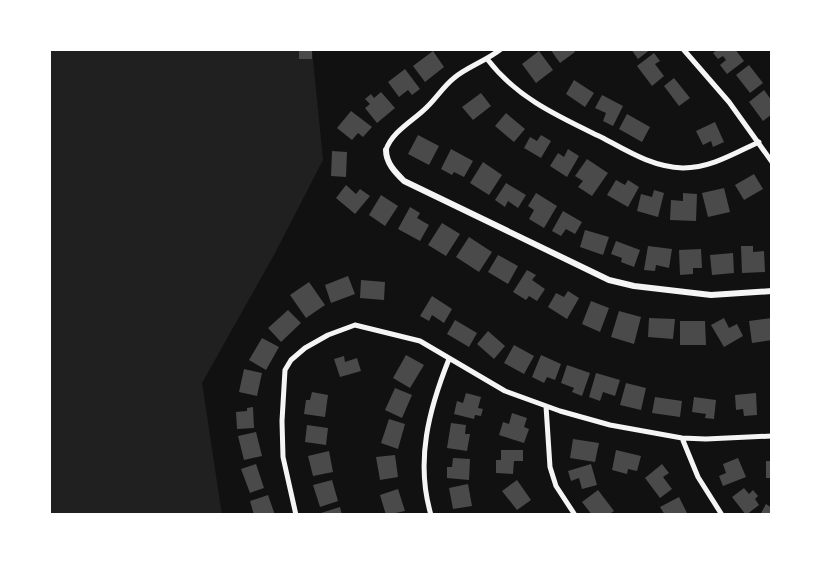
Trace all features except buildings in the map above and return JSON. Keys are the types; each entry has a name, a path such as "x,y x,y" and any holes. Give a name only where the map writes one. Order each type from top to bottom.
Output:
{"street":[{"path":"501,49 488,60 455,77 388,144 387,158 393,170 404,181 608,280 634,286 711,295 772,291"},
{"path":"683,49 729,102 772,162"},
{"path":"488,60 513,87 555,116 661,166 684,168 712,164 759,142"},
{"path":"296,515 282,457 285,370 291,360 311,344 355,325 420,341 505,391 546,407 610,425 682,438 772,436"},
{"path":"431,515 424,452 426,424 449,359"},
{"path":"546,407 550,467 556,486 575,515"},
{"path":"682,438 698,477 722,515"}],"shaded area":[{"path":"49,49 312,49 323,160 274,255 202,383 222,515 49,515"}]}
